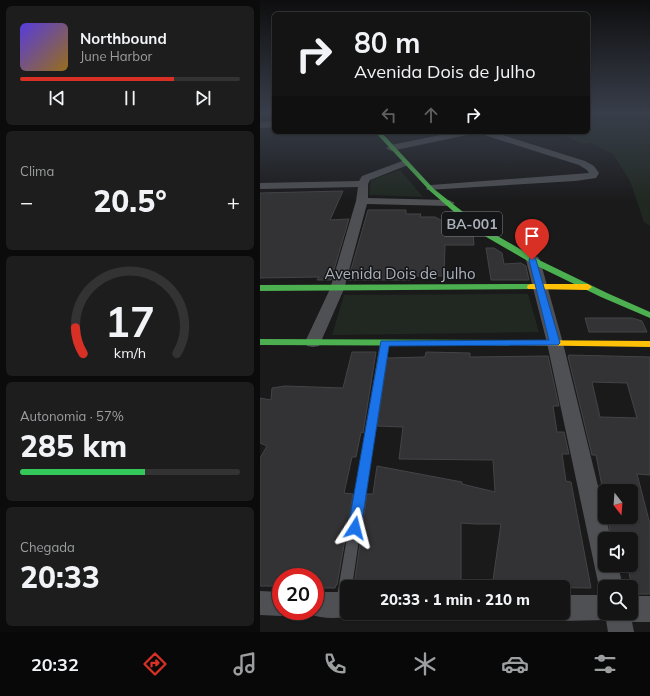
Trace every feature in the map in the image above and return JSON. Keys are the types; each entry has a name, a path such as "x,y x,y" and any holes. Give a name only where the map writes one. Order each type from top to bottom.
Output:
{"street":[{"name":"BA-001","path":"387,142 404,163 469,221 486,233 532,260 588,287"},
{"path":"390,146 403,142"},
{"path":"390,146 409,142"},
{"path":"431,188 592,176 594,173 594,171 582,163 517,142"},
{"path":"313,342 337,289 362,201 363,184 366,178 404,163"},
{"path":"260,186 363,184"},
{"path":"362,201 449,203"},
{"path":"532,260 555,343 598,532"},
{"path":"588,287 650,315"},
{"name":"Avenida Dois de Julho","path":"260,288 337,289 588,287"},
{"path":"260,342 650,344"},
{"path":"260,603 272,604"},
{"path":"324,604 340,605"},
{"path":"570,608 598,608"},
{"path":"638,609 650,609"},
{"path":"619,620 622,632"}],"lane":[{"path":"349,580 384,343"}],"shaded area":[{"path":"580,142 650,142 650,226 644,222 630,181 613,154 591,143 583,144"},
{"path":"400,170 423,197 369,195 371,180"},
{"path":"528,294 539,332 332,335 344,295"}],"building":[{"path":"343,191 330,220 349,219 331,280 317,280 319,277 260,278 260,193"},
{"path":"368,210 406,210 406,214 421,214 420,217 435,217 458,229 459,231 468,230 473,234 474,245 445,245 444,276 411,276 410,280 348,280"},
{"path":"486,248 494,248 502,253 504,264 521,263 526,266 529,280 491,280"},
{"path":"585,318 632,318 642,321 647,332 589,332"},
{"path":"352,352 376,352 363,433 361,432 356,457 352,457 344,493 353,494 337,585 335,588 324,588 324,568 272,568 272,586 260,586 260,458 267,446 260,443 260,398 271,400 272,388 285,386 343,388"},
{"path":"426,352 470,353 470,357 548,356 559,406 553,406 557,432 564,432 569,454 562,454 566,481 571,482 591,588 570,588 570,580 493,580 501,524 461,523 461,580 355,580 367,494 373,494 377,466 462,482 462,484 495,492 493,460 399,459 403,427 377,426 387,358 425,357"},
{"path":"568,356 650,357 650,475 637,474 650,524 650,594 638,594 638,580 631,580 629,572 638,572 638,532 610,532 609,524 638,524 638,484 602,484 596,455 592,455","holes":["592,382 627,383 637,418 600,417"]}],"traffic: fast":[{"path":"388,142 432,190 479,229 536,262 604,295 650,315"},
{"path":"260,288 531,287"},
{"path":"260,342 509,343"}],"traffic: slow":[{"path":"531,287 588,287"},
{"path":"509,343 650,344"}],"route":[{"path":"355,528 384,343 555,343 532,260"}]}
